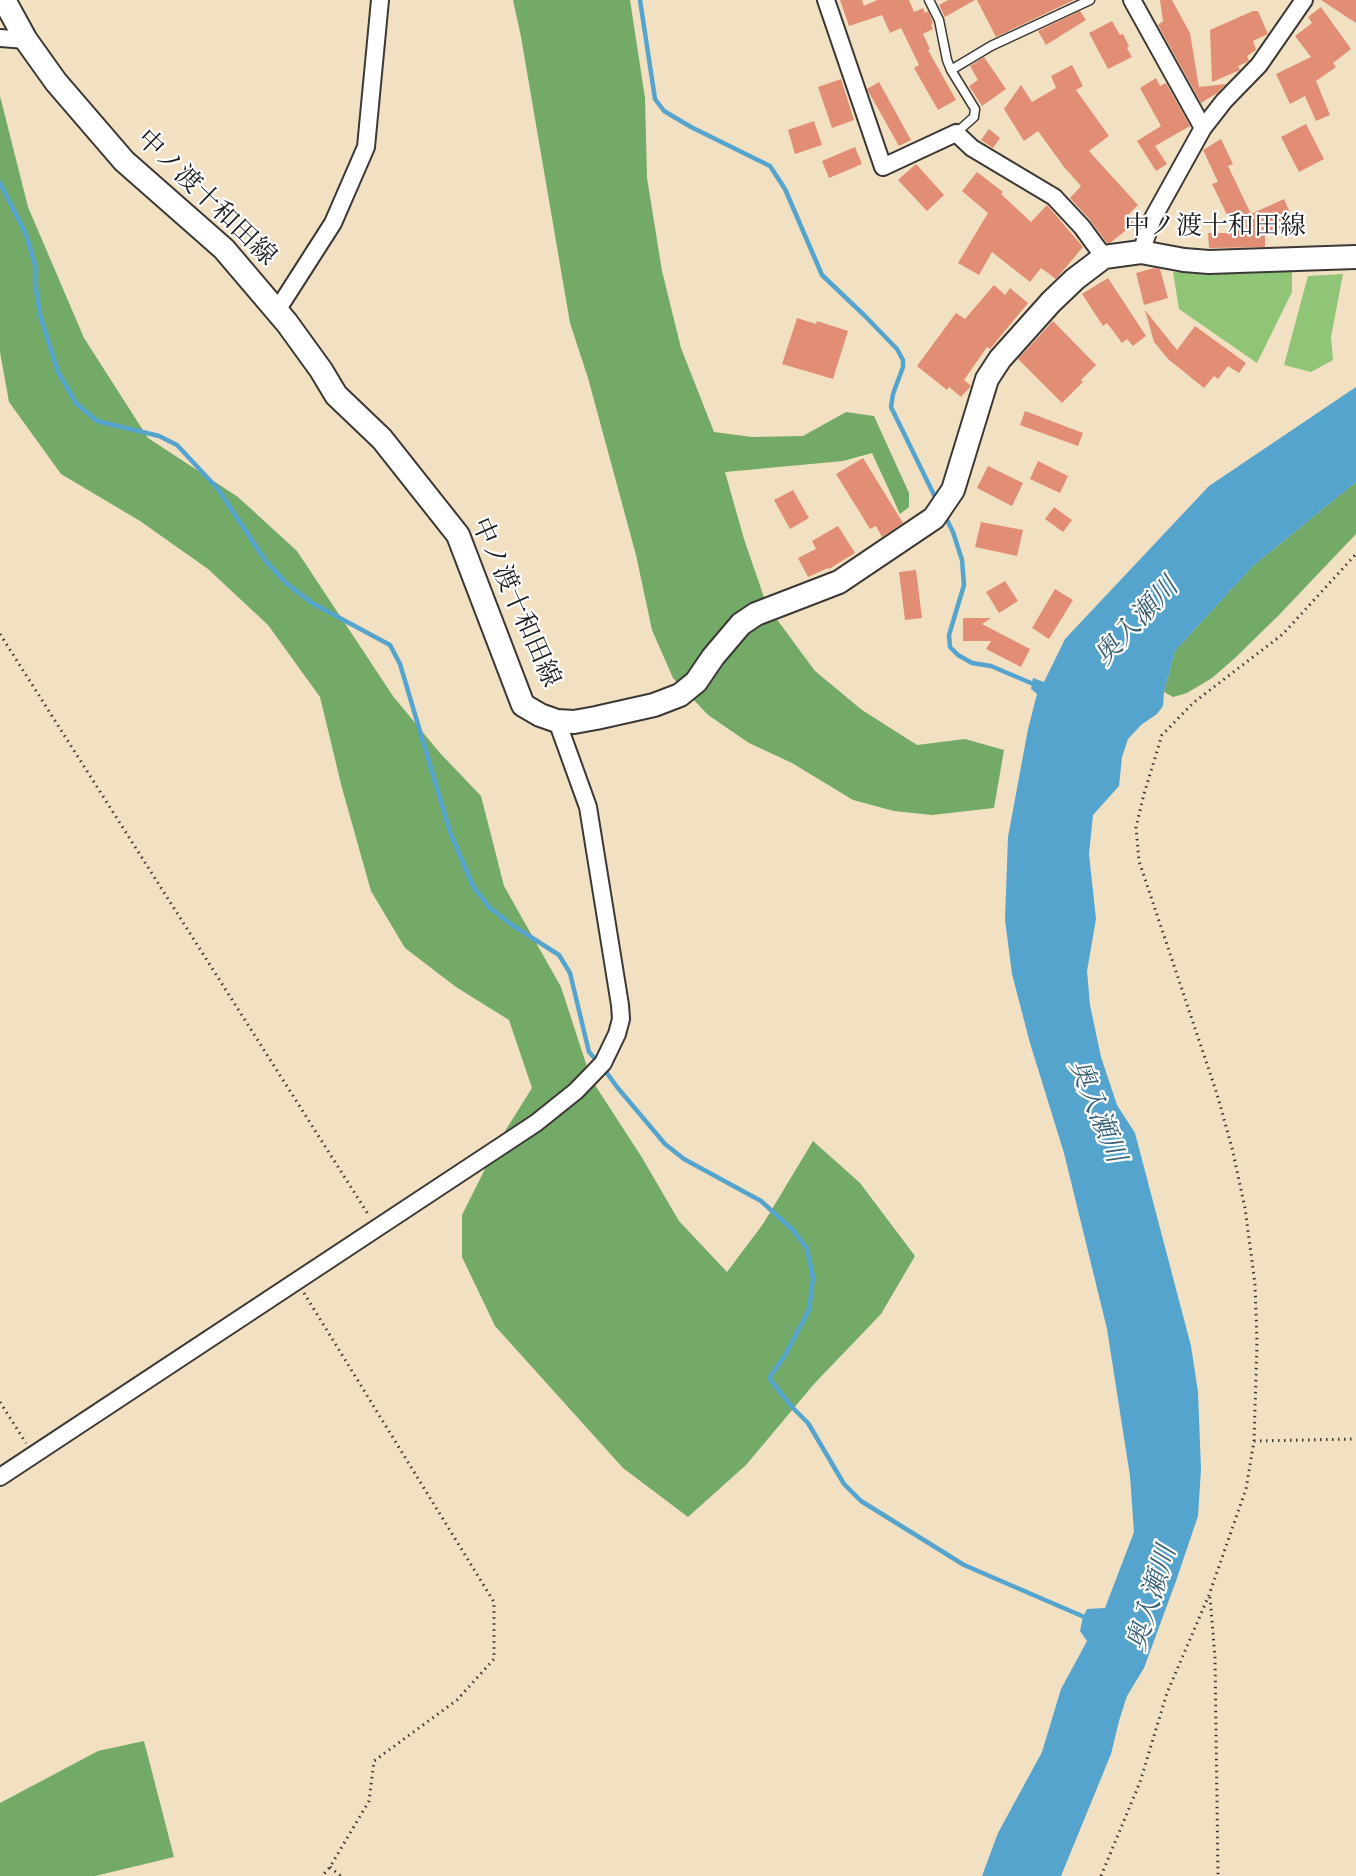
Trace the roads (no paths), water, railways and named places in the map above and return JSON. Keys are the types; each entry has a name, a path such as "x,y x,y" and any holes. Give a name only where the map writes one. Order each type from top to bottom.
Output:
{"main road":[{"name":"中ノ渡十和田線","path":"4,0 26,40 56,82 124,161 224,249 321,370 336,395 382,439 458,535 523,705 540,715 557,721 574,722 596,718 654,705 680,695 696,682 713,657 741,624 756,614 839,582 941,509 953,490 987,379 1000,359 1051,302 1075,279 1104,257 1141,252 1209,262 1356,257"}],"street":[{"path":"276,312 333,223 366,147 380,0"},
{"path":"826,0 883,167 956,133 972,148 1053,197 1082,226 1104,257"},
{"path":"1132,0 1203,128"},
{"path":"1141,252 1153,218 1203,128 1224,101 1259,65 1304,0"},
{"path":"0,38 26,40"},
{"path":"0,1478 536,1123 576,1091 603,1063 617,1034 621,1019 620,1005 588,807 557,721"}],"lane":[{"path":"929,0 939,20 951,70 975,110 974,117 956,133"},
{"path":"951,70 991,46 1090,0"}],"water":[{"name":"奥入瀬川","path":"1356,387 1356,482 1253,566 1175,651 1164,692 1163,706 1128,739 1122,757 1119,786 1093,815 1089,854 1096,919 1087,971 1090,1005 1101,1057 1117,1105 1135,1133 1191,1346 1198,1392 1201,1469 1198,1516 1144,1668 1127,1696 1111,1754 1061,1876 982,1876 998,1833 1042,1752 1061,1689 1087,1641 1080,1631 1083,1617 1087,1609 1105,1608 1134,1532 1130,1476 1107,1329 1064,1153 1030,1043 1012,974 1005,920 1008,837 1028,729 1037,694 1031,689 1033,678 1044,682 1065,639 1209,486"}],"waterway":[{"path":"640,0 655,99 664,111 691,127 770,166 785,189 822,275 897,349 903,360 903,367 893,394 891,407 937,501"},
{"path":"0,183 26,234 36,268 35,282 40,315 58,372 76,403 97,421 159,436 177,445 218,489 265,560 286,583 312,603 390,645 400,664 450,832 473,886 489,907 512,925 559,955 570,973 589,1052 599,1063"},
{"path":"945,516 962,560 964,585 949,635 950,647 972,663 991,666 1038,686"},
{"path":"604,1069 665,1144 684,1159 761,1201 793,1230 807,1249 813,1278 809,1310 784,1357 769,1378 808,1423 844,1484 861,1501 964,1565 1089,1619"}]}
